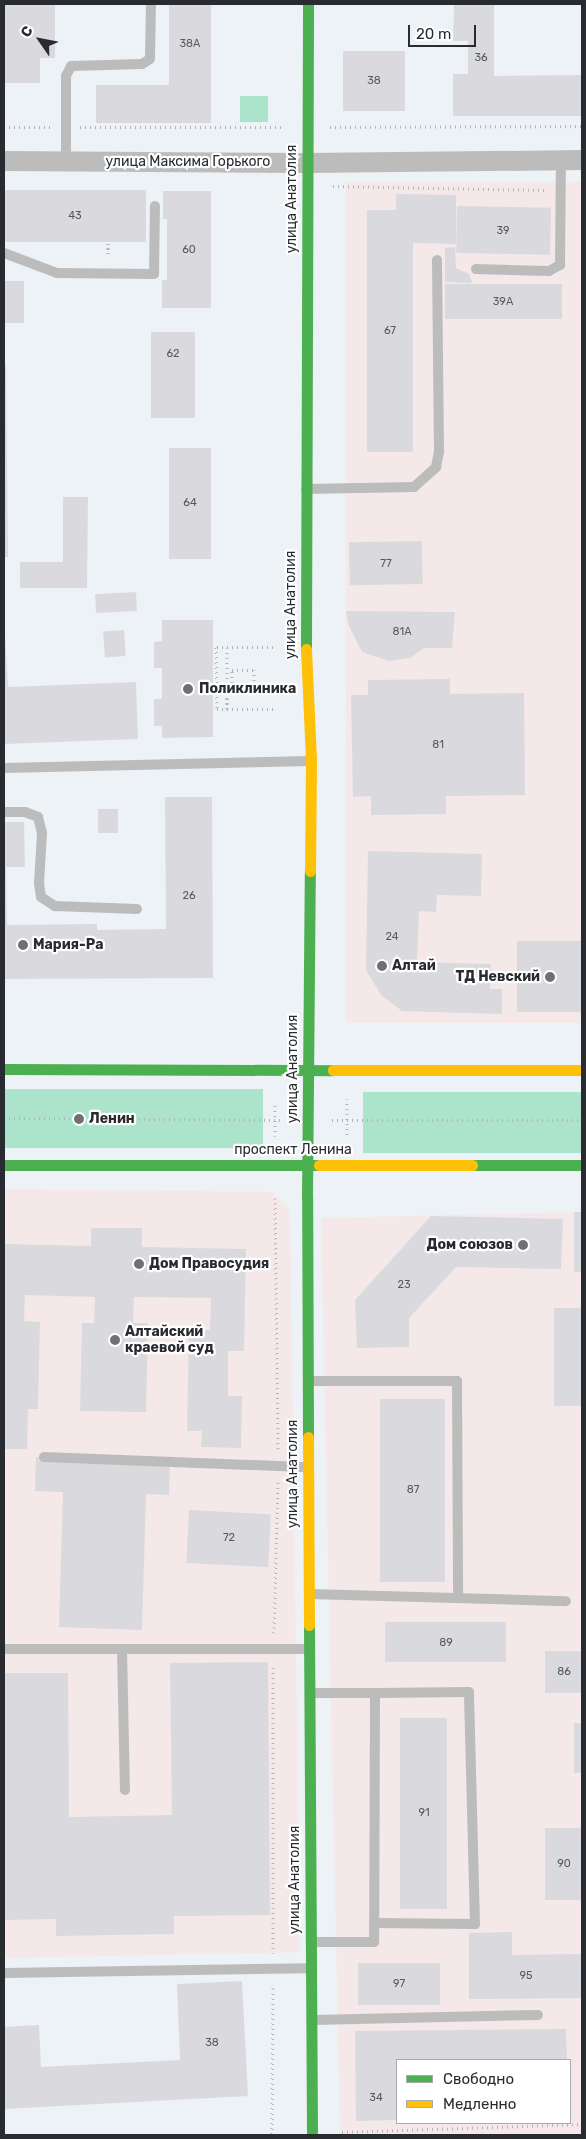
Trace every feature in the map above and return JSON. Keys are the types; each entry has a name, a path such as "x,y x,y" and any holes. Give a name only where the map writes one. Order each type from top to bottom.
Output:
{"street":[{"name":"улица Анатолия","path":"308,4 305,489 306,673 310,761 307,1165 312,2135"},
{"name":"улица Максима Горького","path":"4,161 307,163 582,160"},
{"path":"4,1069 582,1070"},
{"name":"проспект Ленина","path":"4,1164 582,1165"}],"lane":[{"path":"66,161 66,76 71,66 142,64 150,59 151,4"},
{"path":"476,269 549,271 560,265 561,160"},
{"path":"4,253 57,273 154,274 155,206"},
{"path":"305,489 414,487 436,467 438,452 437,260"},
{"path":"4,768 310,761"},
{"path":"4,812 25,812 38,818 42,832 39,883 41,897 55,906 138,909"},
{"path":"308,1381 457,1381 458,1598"},
{"path":"44,1457 309,1467"},
{"path":"308,1594 566,1601"},
{"path":"4,1649 309,1650"},
{"path":"122,1649 125,1790"},
{"path":"309,1693 469,1692 475,1924 374,1923"},
{"path":"311,1942 374,1942 375,1693"},
{"path":"4,1973 310,1968"},
{"path":"312,2020 538,2015"}],"path":[{"path":"307,186 561,190"},
{"path":"273,647 216,647 215,679 216,709 273,709"},
{"path":"227,647 227,709"},
{"path":"232,670 254,670 254,687 232,687 232,679 232,670"},
{"path":"227,679 232,679"},
{"path":"347,1099 347,1135"},
{"path":"275,1103 275,1136"},
{"path":"342,2132 582,2124"}],"shaded area":[{"path":"346,182 582,182 582,1023 346,1023"},
{"path":"4,1189 272,1192 290,1211 300,1952 4,1958"},
{"path":"582,1212 582,2135 340,2135 321,1218"}],"green space":[{"path":"240,96 268,96 268,122 240,122"},
{"path":"4,1089 263,1089 263,1148 4,1148"},
{"path":"363,1092 582,1092 582,1153 363,1153"}],"building":[{"path":"4,4 55,4 55,58 40,58 40,83 4,83"},
{"path":"169,4 211,4 211,123 96,123 96,85 169,85"},
{"path":"454,4 494,4 494,76 582,75 582,116 453,116 453,74 468,74 468,41 453,41"},
{"path":"343,51 405,51 405,111 343,111"},
{"path":"4,190 146,190 146,242 4,242"},
{"path":"163,191 211,191 211,308 162,308 162,280 167,280 167,219 163,219"},
{"path":"396,194 456,195 456,244 413,243 413,452 367,452 367,210 396,210"},
{"path":"457,206 551,208 550,255 456,253"},
{"path":"455,247 456,268 469,274 472,283 445,282 445,248"},
{"path":"4,281 24,281 24,323 4,323"},
{"path":"445,284 562,284 562,319 445,319"},
{"path":"151,332 195,332 195,418 151,418"},
{"path":"4,365 6,365 8,557 4,557"},
{"path":"169,448 211,448 211,559 169,559"},
{"path":"63,497 88,497 87,588 20,588 20,562 63,562"},
{"path":"422,541 423,584 350,585 349,542"},
{"path":"136,592 137,611 96,613 95,594"},
{"path":"346,611 455,612 452,648 424,648 410,658 389,661 362,652 349,626"},
{"path":"4,618 8,687 136,682 138,739 4,744"},
{"name":"Поликлиника","path":"162,620 213,620 213,737 162,738 162,726 154,726 154,699 162,699 162,668 154,668 154,642 162,641"},
{"path":"124,630 126,656 105,657 103,631"},
{"path":"450,679 450,694 524,693 525,795 446,796 446,814 371,815 371,796 353,797 351,695 368,695 368,680"},
{"path":"165,797 212,797 213,978 4,979 4,822 24,822 25,867 6,867 7,925 97,924 97,930 166,929"},
{"path":"98,809 118,809 118,833 98,833"},
{"path":"368,851 482,854 481,896 437,895 436,912 419,911 417,962 491,964 490,989 502,989 502,1014 402,1011 381,995 366,970"},
{"name":"ТД Невский","path":"517,941 582,941 582,1012 517,1012"},
{"path":"574,1212 582,1212 582,1272 574,1272"},
{"path":"431,1216 563,1219 561,1269 456,1267 409,1318 409,1347 357,1348 355,1300"},
{"name":"Алтайский краевой суд","path":"91,1228 142,1228 142,1247 246,1249 244,1351 228,1351 228,1396 242,1396 241,1448 201,1447 202,1431 187,1431 189,1330 210,1330 211,1298 134,1297 133,1323 148,1323 146,1412 80,1411 82,1323 94,1323 95,1297 25,1295 24,1321 40,1322 38,1409 28,1409 27,1449 4,1449 4,1244 91,1246"},
{"path":"554,1308 582,1308 582,1406 554,1406"},
{"path":"380,1399 445,1399 445,1582 380,1582"},
{"path":"36,1457 170,1461 169,1495 146,1494 142,1630 59,1627 63,1492 35,1491"},
{"path":"189,1510 271,1514 268,1567 186,1563"},
{"path":"385,1622 506,1622 506,1662 385,1662"},
{"path":"545,1651 582,1651 582,1693 545,1693"},
{"path":"268,1662 270,1915 174,1916 174,1934 56,1936 56,1919 4,1920 4,1673 68,1673 69,1817 172,1815 170,1663"},
{"path":"400,1718 447,1718 447,1909 400,1909"},
{"path":"574,1723 582,1723 582,1773 574,1773"},
{"path":"545,1828 582,1828 582,1900 545,1900"},
{"path":"512,1932 512,1955 582,1954 582,1998 469,1999 469,1933"},
{"path":"358,1963 440,1963 440,2005 358,2005"},
{"path":"242,1981 248,2096 4,2109 4,2027 39,2025 41,2067 180,2060 177,1984"},
{"path":"566,2029 567,2059 396,2059 396,2120 356,2121 355,2031"}],"traffic: fast":[{"path":"306,649 308,4"},
{"path":"308,1437 307,1197 310,871"},
{"path":"4,1069 333,1070"},
{"path":"4,1165 319,1165"},
{"path":"472,1165 582,1165"},
{"path":"309,1625 312,2135"}],"traffic: slow":[{"path":"306,649 311,761 310,871"},
{"path":"333,1070 582,1070"},
{"path":"319,1165 472,1165"},
{"path":"308,1437 309,1625"}],"place":[{"name":"Поликлиника","path":"188,689"},
{"name":"Мария-Ра","path":"23,945"},
{"name":"Алтай","path":"382,966"},
{"name":"ТД Невский","path":"550,977"},
{"name":"Ленин","path":"79,1119"},
{"name":"Дом союзов","path":"523,1245"},
{"name":"Дом Правосудия","path":"139,1264"},
{"name":"Алтайский краевой суд","path":"115,1340"}]}
